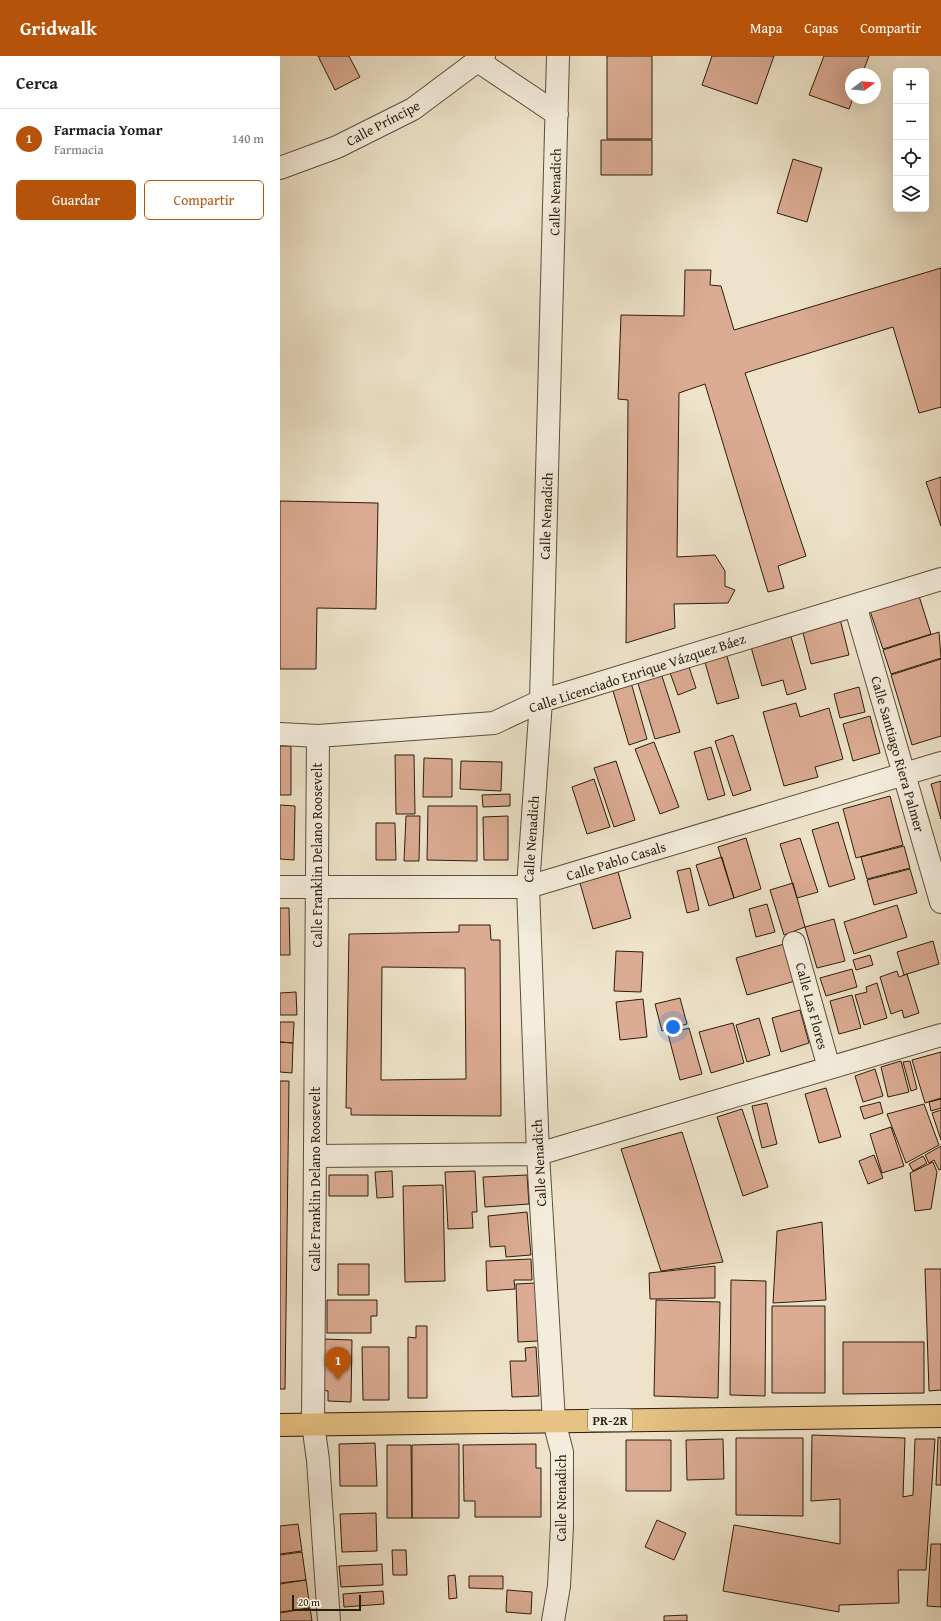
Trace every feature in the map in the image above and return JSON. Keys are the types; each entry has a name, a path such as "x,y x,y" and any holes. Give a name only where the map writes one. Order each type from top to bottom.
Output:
{"main road":[{"name":"PR-2R","path":"280,1425 554,1420 941,1416"}],"street":[{"name":"Calle Nenadich","path":"553,1621 559,1586 562,1518 562,1452 554,1420 538,1154 528,887 541,700 558,56"},
{"path":"481,59 557,114"},
{"name":"Calle Príncipe","path":"280,168 337,147 413,109 481,59"},
{"name":"Calle Licenciado Enrique Vázquez Báez","path":"280,734 318,736 494,723 541,700 941,579"},
{"name":"Calle Santiago Riera Palmer","path":"855,605 941,902"},
{"name":"Calle Franklin Delano Roosevelt","path":"318,736 313,1424 318,1460 329,1621"},
{"name":"Calle Pablo Casals","path":"280,887 528,887 941,763"},
{"name":"Calle Las Flores","path":"794,943 829,1068"},
{"path":"315,1156 538,1154 941,1035"}],"building":[{"path":"318,56 349,56 360,77 335,90"},
{"path":"607,56 652,56 652,139 607,139"},
{"path":"712,56 774,56 757,104 702,85"},
{"path":"824,56 869,56 864,68 845,68 845,104 851,104 849,109 809,95"},
{"path":"601,140 652,140 652,175 601,175"},
{"path":"793,159 822,168 807,222 777,213"},
{"path":"941,268 941,407 919,413 893,327 745,373 806,556 778,566 784,588 768,592 705,384 679,393 677,557 715,555 725,571 725,586 735,590 728,603 674,604 675,628 626,643 628,400 618,399 621,315 684,316 685,270 711,270 710,285 721,286 734,330"},
{"path":"941,477 941,526 926,482"},
{"path":"280,501 378,503 376,609 317,608 316,669 280,669"},
{"path":"919,596 931,634 883,649 870,611"},
{"path":"840,619 849,655 811,664 802,629"},
{"path":"789,630 806,689 787,695 783,680 762,686 749,640"},
{"path":"939,632 941,658 891,674 883,650"},
{"path":"726,653 739,698 717,704 704,659"},
{"path":"941,659 941,736 912,745 891,675"},
{"path":"687,661 696,688 678,695 668,667"},
{"path":"660,670 680,732 655,739 636,677"},
{"path":"630,679 647,739 629,745 611,684"},
{"path":"859,687 865,712 840,718 834,694"},
{"path":"796,703 800,717 829,708 843,759 815,767 818,777 784,786 763,712"},
{"path":"870,716 880,753 853,761 843,724"},
{"path":"733,735 751,790 733,796 715,741"},
{"path":"654,742 679,807 660,814 635,749"},
{"path":"280,746 291,746 291,795 280,795"},
{"path":"711,747 725,795 708,800 694,752"},
{"path":"395,755 414,755 415,814 396,814"},
{"path":"424,758 452,759 452,797 423,797"},
{"path":"461,761 502,762 501,791 460,789"},
{"path":"616,761 635,820 614,827 594,768"},
{"path":"594,779 610,827 587,834 572,787"},
{"path":"941,781 941,819 931,784"},
{"path":"510,794 510,806 483,807 482,795"},
{"path":"890,796 903,845 856,858 843,809"},
{"path":"280,805 295,806 294,860 280,859"},
{"path":"428,806 477,806 477,861 427,860"},
{"path":"406,816 420,816 419,861 404,861"},
{"path":"508,816 508,860 484,860 483,817"},
{"path":"838,822 855,879 829,887 812,830"},
{"path":"376,823 395,823 396,860 376,860"},
{"path":"746,838 761,889 734,898 718,847"},
{"path":"800,838 818,892 797,898 780,844"},
{"path":"904,846 910,868 867,879 861,857"},
{"path":"722,857 734,898 709,906 696,865"},
{"path":"690,868 699,910 687,913 677,871"},
{"path":"910,869 917,893 874,905 867,880"},
{"path":"618,872 631,918 593,929 580,883"},
{"path":"793,883 805,927 784,935 770,890"},
{"path":"767,904 775,932 756,937 749,909"},
{"path":"897,905 907,937 854,954 844,922"},
{"path":"280,908 289,908 290,955 280,955"},
{"path":"834,919 845,961 817,968 805,927"},
{"path":"459,925 490,925 491,940 500,940 501,1116 351,1115 351,1108 346,1108 349,934 459,932","holes":["382,967 465,968 466,1079 381,1080"]},
{"path":"933,941 939,964 904,975 897,952"},
{"path":"784,944 795,981 747,995 736,958"},
{"path":"616,951 643,952 641,992 614,991"},
{"path":"870,955 873,965 856,970 853,960"},
{"path":"852,969 857,987 826,996 820,978"},
{"path":"897,971 899,977 907,974 919,1013 904,1018 902,1010 891,1014 880,977"},
{"path":"877,983 887,1018 864,1025 855,995 867,992 866,987"},
{"path":"296,992 297,1015 280,1015 280,993"},
{"path":"852,995 861,1028 839,1034 830,1001"},
{"path":"680,998 687,1024 662,1031 655,1004"},
{"path":"643,999 647,1037 620,1040 616,1002"},
{"path":"800,1010 809,1043 781,1052 772,1018"},
{"path":"759,1018 770,1055 747,1062 736,1025"},
{"path":"280,1022 294,1022 293,1043 280,1042"},
{"path":"733,1023 744,1063 711,1073 699,1032"},
{"path":"689,1028 702,1074 680,1080 668,1034"},
{"path":"280,1042 293,1043 292,1073 280,1072"},
{"path":"941,1052 941,1098 925,1103 912,1060"},
{"path":"901,1061 909,1092 888,1097 881,1067"},
{"path":"910,1061 917,1089 911,1091 903,1062"},
{"path":"875,1069 883,1096 863,1102 855,1076"},
{"path":"280,1081 289,1081 285,1389 280,1389"},
{"path":"826,1088 841,1137 819,1143 805,1094"},
{"path":"941,1099 941,1108 931,1111 929,1102"},
{"path":"880,1102 883,1113 864,1119 860,1107"},
{"path":"767,1103 777,1144 762,1148 752,1106"},
{"path":"924,1104 939,1145 906,1163 887,1114"},
{"path":"742,1109 768,1187 743,1196 717,1117"},
{"path":"941,1110 941,1140 932,1113"},
{"path":"891,1127 904,1166 882,1173 870,1134"},
{"path":"682,1132 723,1262 661,1271 621,1149"},
{"path":"941,1146 941,1169 939,1170 934,1160 929,1163 925,1155"},
{"path":"874,1155 883,1178 868,1184 859,1161"},
{"path":"923,1156 927,1163 913,1171 909,1164"},
{"path":"933,1162 937,1172 931,1209 915,1211 910,1173"},
{"path":"392,1171 393,1197 377,1198 375,1172"},
{"path":"475,1171 477,1212 472,1212 473,1228 448,1229 445,1172"},
{"path":"329,1175 368,1175 368,1196 329,1196"},
{"path":"527,1175 529,1204 485,1207 483,1177"},
{"path":"443,1185 445,1281 405,1282 403,1186"},
{"path":"527,1212 531,1255 506,1257 505,1246 490,1247 488,1216"},
{"path":"822,1222 826,1300 773,1303 777,1231"},
{"path":"531,1259 532,1280 514,1280 515,1289 487,1291 486,1261"},
{"path":"338,1264 369,1264 369,1295 338,1295"},
{"path":"715,1266 715,1298 650,1299 649,1273"},
{"path":"925,1269 941,1269 941,1390 929,1391"},
{"path":"731,1280 766,1281 765,1396 730,1395"},
{"path":"536,1283 538,1341 518,1342 516,1284"},
{"path":"327,1300 377,1300 377,1316 371,1316 371,1333 327,1333"},
{"path":"656,1300 720,1302 718,1398 654,1396"},
{"path":"772,1306 825,1306 825,1393 772,1393"},
{"path":"416,1326 427,1326 427,1398 408,1398 408,1337 416,1338"},
{"path":"322,1339 352,1340 351,1402 328,1401 328,1391 321,1390"},
{"path":"843,1342 924,1342 924,1393 843,1394"},
{"path":"362,1347 389,1347 389,1400 363,1400"},
{"path":"536,1347 539,1396 512,1397 510,1361 526,1361 525,1348"},
{"path":"812,1435 905,1438 903,1497 913,1495 915,1439 935,1439 926,1570 898,1570 899,1603 839,1605 839,1612 723,1591 734,1525 840,1544 840,1499 811,1501"},
{"path":"938,1437 941,1438 941,1485 936,1485"},
{"path":"736,1438 803,1438 803,1516 736,1515"},
{"path":"723,1439 724,1479 687,1480 686,1440"},
{"path":"626,1440 671,1440 671,1491 626,1491"},
{"path":"375,1443 377,1486 340,1486 339,1444"},
{"path":"459,1444 459,1518 412,1518 412,1445"},
{"path":"536,1444 536,1468 541,1468 541,1517 475,1517 475,1501 464,1501 463,1445"},
{"path":"387,1445 411,1445 412,1518 387,1518"},
{"path":"376,1513 377,1551 342,1552 340,1514"},
{"path":"657,1520 686,1533 674,1560 645,1547"},
{"path":"298,1524 302,1551 280,1554 280,1526"},
{"path":"931,1544 941,1544 941,1607 927,1606"},
{"path":"392,1550 406,1550 407,1575 393,1575"},
{"path":"302,1552 306,1580 280,1583 280,1555"},
{"path":"382,1564 383,1585 341,1587 339,1566"},
{"path":"455,1575 457,1598 449,1599 448,1576"},
{"path":"469,1576 503,1576 503,1589 469,1588"},
{"path":"306,1580 310,1608 280,1612 280,1584"},
{"path":"507,1590 532,1592 531,1614 506,1612"},
{"path":"383,1591 384,1604 344,1607 343,1594"},
{"path":"310,1608 312,1621 280,1621 280,1613"},
{"path":"687,1615 687,1621 664,1621 664,1616"}],"place":[{"name":"Farmacia Yomar","path":"338,1380"}]}
